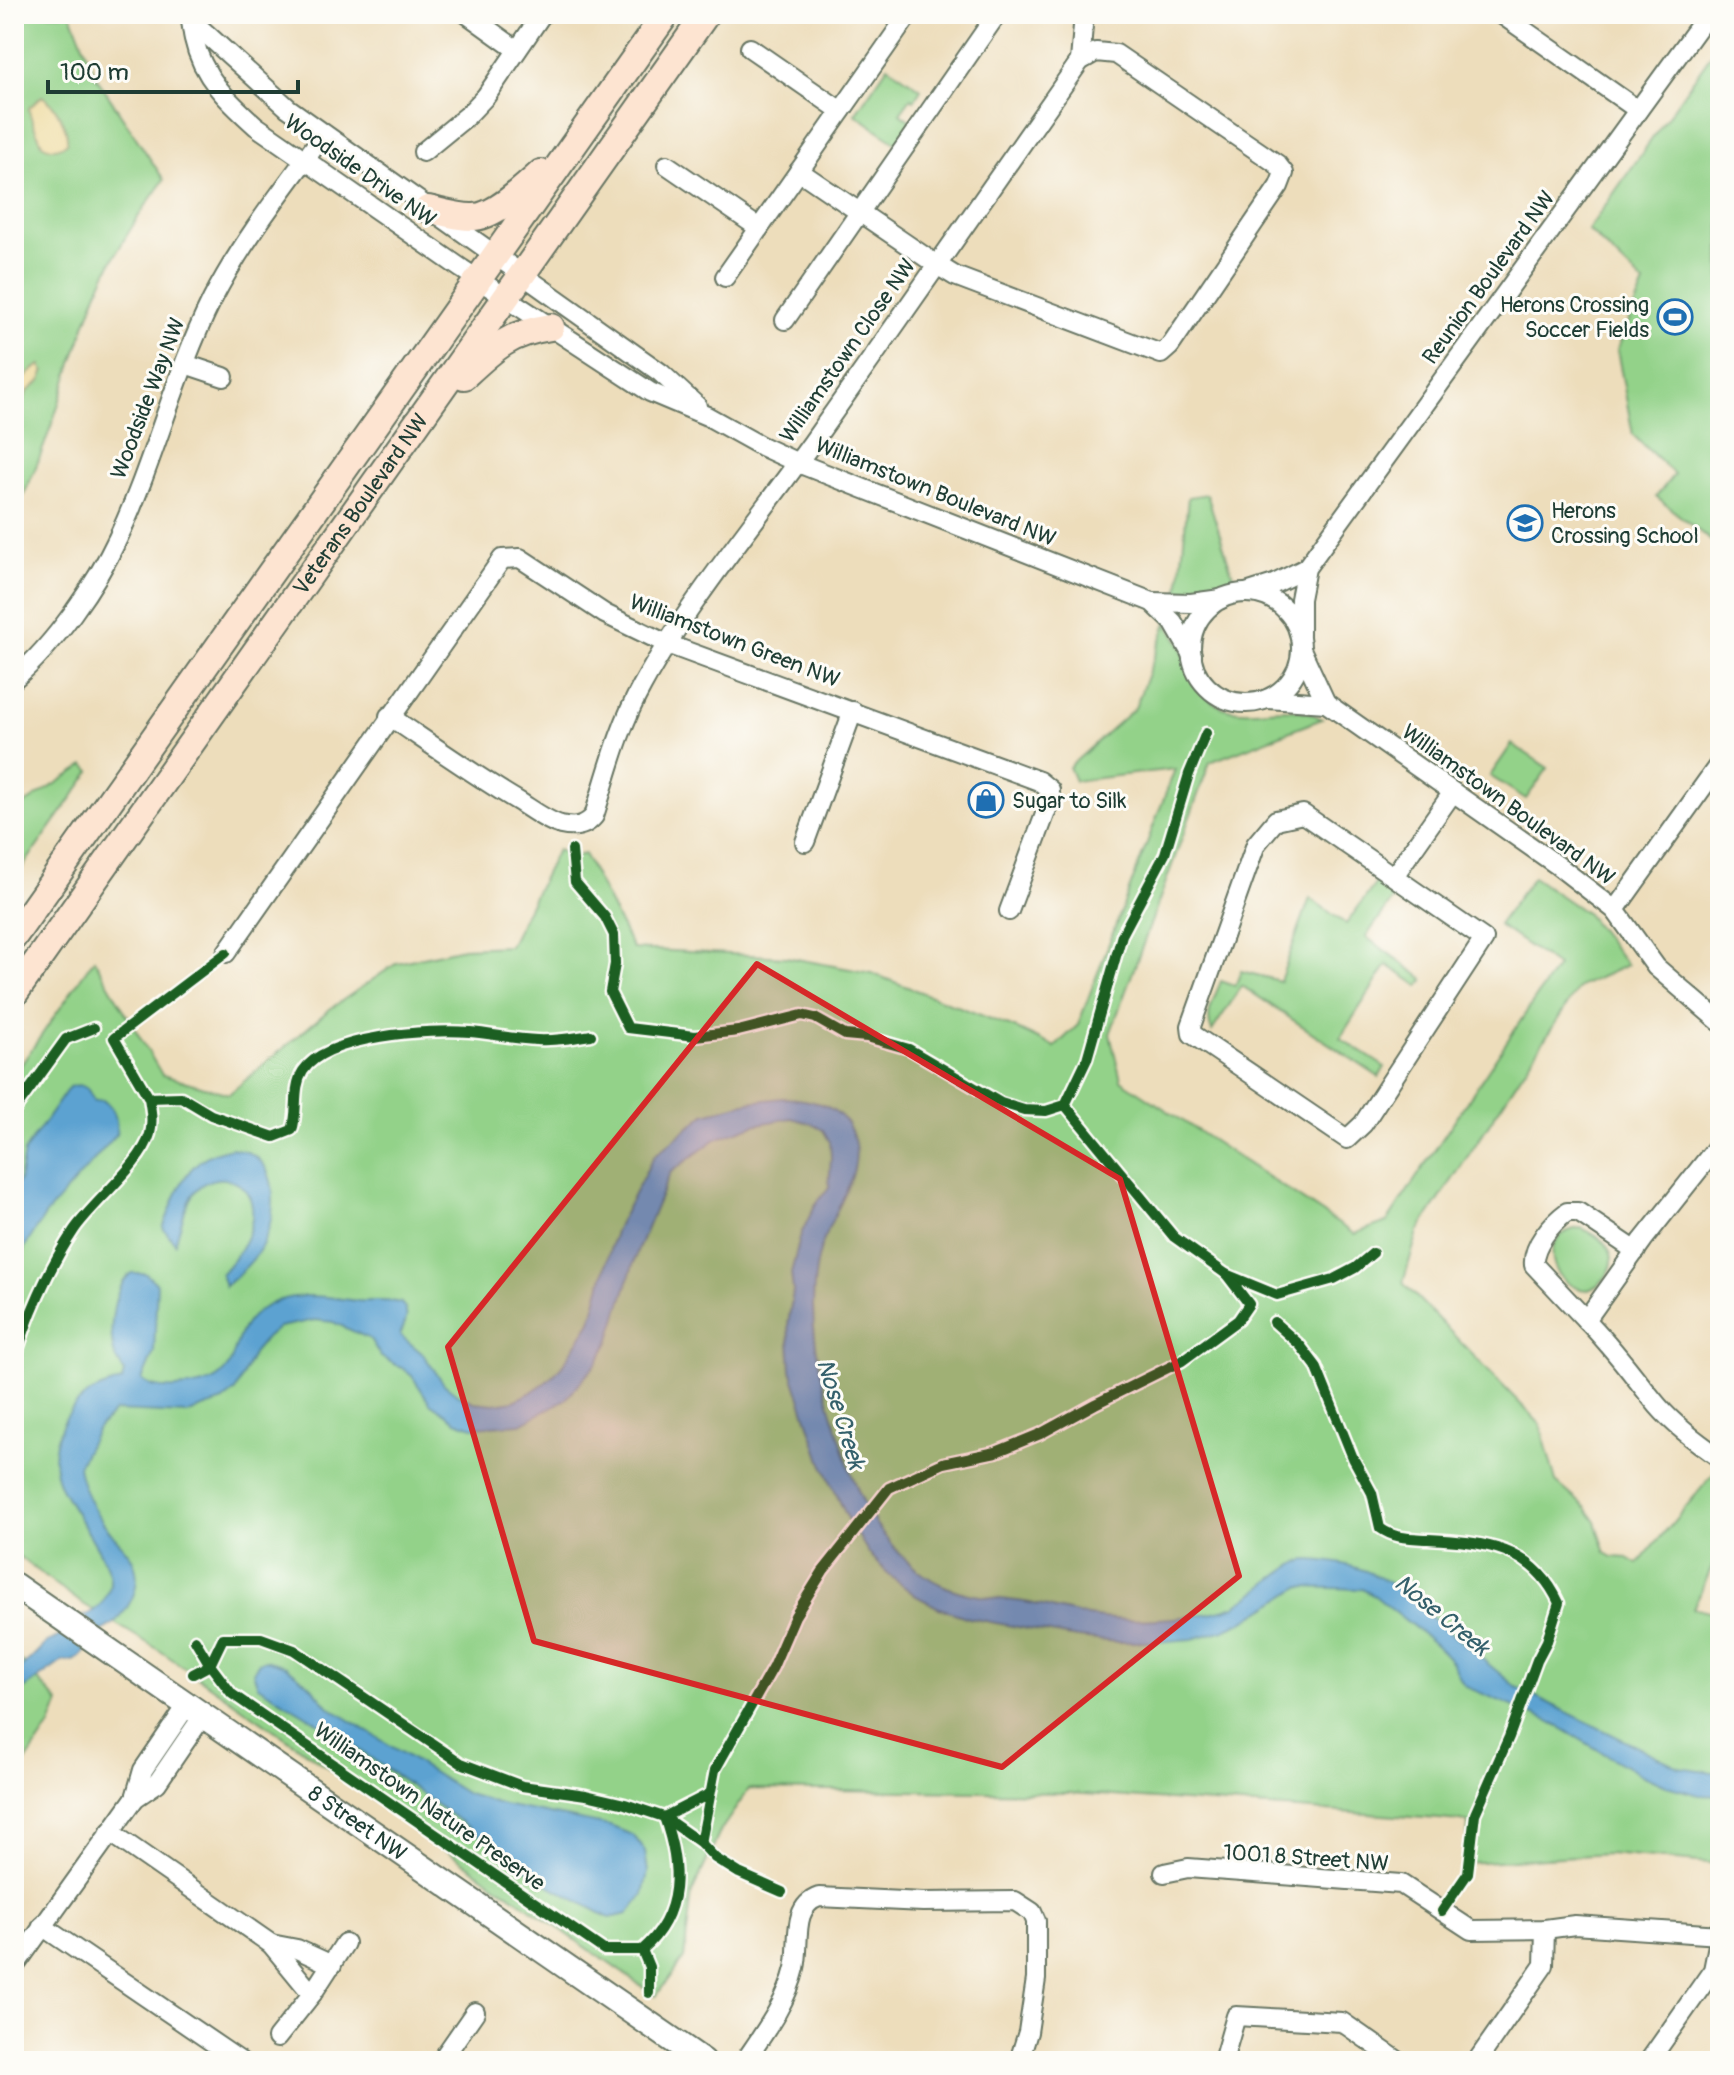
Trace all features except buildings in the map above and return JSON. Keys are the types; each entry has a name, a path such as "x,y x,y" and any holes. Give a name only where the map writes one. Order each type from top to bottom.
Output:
{"main road":[{"name":"Veterans Boulevard NW","path":"14,936 666,14"},
{"name":"Veterans Boulevard NW","path":"14,994 706,14"},
{"path":"428,209 471,218 484,216 522,191 579,138"},
{"path":"426,410 501,342 532,330 551,327"}],"street":[{"path":"467,14 517,50"},
{"path":"423,152 486,96 542,14"},
{"path":"725,277 909,14"},
{"path":"785,320 997,14"},
{"path":"1080,61 1084,14"},
{"path":"1501,14 1638,110"},
{"name":"Reunion Boulevard NW","path":"1301,642 1300,599 1306,568 1708,14"},
{"name":"Woodside Drive NW","path":"190,17 261,86 522,275"},
{"name":"Woodside Drive NW","path":"190,17 194,41 212,81 227,100 256,126 506,298"},
{"path":"750,48 841,111"},
{"name":"Williamstown Close NW","path":"389,716 487,783 545,818 558,825 587,825 594,816 627,716 667,644 1080,61 1096,52 1116,54 1277,164 1284,173 1279,186 1170,346 1161,354 955,276 937,265"},
{"name":"Woodside Way NW","path":"14,679 89,589 118,538 211,301 235,259 324,134"},
{"path":"667,165 759,228"},
{"path":"799,171 937,265"},
{"name":"Williamstown Boulevard NW","path":"522,275 661,373 707,416"},
{"name":"Williamstown Boulevard NW","path":"506,298 650,392 707,416 798,463 1152,602 1191,603 1223,598"},
{"path":"185,364 224,377"},
{"name":"Williamstown Green NW","path":"226,953 389,716 502,559 520,558 605,614 667,644 1029,776 1050,790 1048,810 1009,911"},
{"name":"Reunion Boulevard NW","path":"1245,593 1274,584 1306,568"},
{"path":"1268,699 1326,703 1295,621 1283,606 1257,594 1245,593 1223,598 1199,619 1192,639 1192,655 1201,679 1215,694 1229,701 1247,704 1278,694 1295,676 1301,642"},
{"name":"Williamstown Boulevard NW","path":"1152,602 1173,622 1192,655"},
{"name":"Williamstown Boulevard NW","path":"1326,703 1557,865 1615,910 1656,967 1720,1022"},
{"path":"805,842 853,711"},
{"path":"1615,910 1720,763"},
{"path":"1394,876 1453,792"},
{"path":"1303,814 1394,876 1484,939 1363,1124 1347,1139 1192,1034 1191,1026 1256,844 1276,820 1303,814"},
{"path":"1586,1320 1720,1143"},
{"path":"1636,1251 1578,1212 1567,1212 1546,1234 1533,1256 1534,1265 1637,1377 1659,1407 1689,1437 1720,1458"},
{"name":"8 Street NW","path":"14,1585 703,2061"},
{"path":"14,1967 135,1798 157,1783 196,1709"},
{"path":"110,1832 271,1944 312,1994"},
{"name":"1001 8 Street NW","path":"1164,1873 1188,1868 1401,1884 1471,1930 1545,1929 1575,1925 1720,1935 1713,1970 1649,2061"},
{"path":"745,2061 771,2021 791,1981 803,1909 809,1900 819,1897 923,1902 1015,1901 1026,1907 1036,1921 1036,1979 1028,2032 1019,2061"},
{"path":"42,1926 240,2061"},
{"path":"1477,2061 1544,1965 1545,1929"},
{"path":"277,2038 312,1994 345,1943"},
{"path":"271,1944 297,1949 332,1965"},
{"path":"449,2058 475,2012"},
{"path":"1223,2061 1236,2016 1342,2022 1398,2061"}],"highlighted area":[{"path":"757,964 1120,1179 1239,1576 1002,1767 534,1641 448,1347"}],"green space":[{"path":"14,14 71,14 96,77 164,180 128,234 98,291 39,460 14,515"},
{"name":"Herons Crossing Soccer Fields","path":"1720,42 1720,548 1656,497 1674,474 1633,435 1617,350 1644,284 1588,230"},
{"path":"888,66 921,89 900,113 912,122 898,144 855,114"},
{"path":"1207,494 1236,585 1201,592 1179,592 1188,497"},
{"path":"1167,623 1181,646 1193,681 1210,700 1240,711 1288,709 1322,719 1210,762 1110,1034 1121,1080 1354,1234 1387,1222 1557,966 1498,925 1533,877 1587,914 1627,965 1579,987 1418,1232 1403,1283 1540,1424 1556,1482 1586,1508 1596,1522 1606,1553 1628,1558 1638,1564 1714,1473 1720,1477 1720,1550 1693,1608 1720,1615 1720,1864 1608,1854 1467,1863 1468,1822 1439,1819 1070,1793 749,1789 721,1830 692,1893 684,1958 656,1996 159,1650 80,1602 14,1553 14,1075 94,959 162,1075 229,1094 330,1009 397,963 463,948 509,946 557,850 576,856 584,854 633,949 786,957 871,973 1017,1029 1055,1047 1078,1025 1175,769 1075,781 1069,767 1135,708"},
{"path":"1512,744 1548,768 1526,799 1490,776"},
{"path":"85,765 91,771 14,879 14,811"},
{"path":"1378,880 1397,893 1366,937 1424,979 1419,986 1387,965 1340,1038 1385,1067 1379,1077 1242,986 1212,1031 1210,1012 1221,981 1235,986 1241,971 1280,981 1310,898 1346,924"},
{"path":"1581,1228 1603,1242 1612,1262 1605,1278 1588,1290 1564,1280 1553,1260 1557,1239"},
{"path":"14,1653 59,1703 50,1726 14,1779"}],"sand":[{"path":"42,96 52,104 63,123 67,143 61,147 42,144 32,120 29,108"},
{"path":"41,365 44,372 41,381 27,392 22,403 14,404 23,382"}],"water":[{"path":"79,1085 87,1088 94,1101 103,1100 113,1111 116,1135 46,1214 14,1270 14,1187 19,1181 24,1152 69,1087"},
{"path":"782,1098 816,1102 835,1111 850,1128 854,1139 856,1153 851,1180 821,1247 816,1272 813,1321 816,1345 833,1417 860,1495 890,1542 922,1574 972,1595 1095,1617 1143,1620 1227,1609 1301,1562 1343,1564 1374,1574 1394,1586 1516,1687 1679,1767 1720,1773 1720,1796 1699,1795 1663,1785 1549,1721 1466,1687 1453,1663 1433,1643 1362,1589 1300,1587 1224,1630 1192,1639 1154,1642 1077,1638 969,1618 916,1596 889,1575 868,1552 846,1515 821,1461 791,1370 788,1325 793,1291 791,1273 801,1234 815,1205 829,1187 831,1157 830,1142 823,1130 791,1118 754,1125 716,1139 670,1173 637,1252 609,1342 597,1363 566,1399 521,1424 473,1427 456,1421 430,1403 412,1376 381,1357 370,1339 333,1322 315,1320 279,1327 265,1339 254,1352 236,1390 223,1401 186,1414 115,1411 97,1429 78,1466 86,1493 111,1533 131,1557 137,1579 132,1600 111,1625 102,1631 83,1616 102,1602 110,1579 103,1559 59,1484 55,1447 63,1424 77,1404 95,1390 122,1381 124,1372 113,1348 112,1318 120,1288 131,1273 145,1273 157,1284 154,1352 142,1380 145,1383 177,1388 201,1385 217,1378 227,1368 249,1319 263,1308 286,1298 322,1296 401,1303 406,1315 400,1335 423,1354 444,1384 474,1402 494,1404 514,1401 550,1379 565,1362 591,1321 615,1231 654,1156 705,1114 749,1102"},
{"path":"233,1148 249,1153 261,1162 268,1173 273,1202 263,1244 249,1264 225,1286 221,1274 239,1252 251,1226 252,1207 245,1190 230,1180 212,1180 196,1190 175,1243 163,1228 180,1187 194,1166 217,1152"},
{"path":"66,1633 88,1648 85,1652 74,1660 63,1661 14,1696 14,1675 46,1643"},
{"path":"265,1660 286,1666 311,1686 329,1707 467,1794 504,1805 610,1826 633,1835 645,1851 648,1872 643,1895 628,1914 609,1918 552,1887 340,1736 258,1686 253,1672 258,1663"}],"cycle path":[{"path":"572,850 575,882 605,917 614,935 615,964 610,992 628,1028 695,1036 738,1031 802,1015 815,1018 845,1035 867,1037 909,1049 1001,1103 1024,1110 1046,1111 1065,1105 1087,1059 1122,935 1165,854 1189,774 1206,733"},
{"path":"226,953 114,1038 149,1098 181,1097 211,1115 274,1137 292,1130 303,1071 315,1059 333,1049 380,1037 430,1032 470,1032 544,1040 591,1035"},
{"path":"14,1111 66,1039 94,1028"},
{"path":"14,1364 39,1295 64,1245 82,1219 145,1146 151,1125 149,1098"},
{"path":"701,1843 715,1770 773,1667 795,1616 823,1571 889,1488 943,1463 996,1452 1040,1434 1182,1361 1238,1320 1249,1304 1226,1274 1174,1237 1065,1105"},
{"path":"1226,1274 1277,1295 1334,1279 1355,1268 1373,1253"},
{"path":"1274,1322 1300,1345 1316,1366 1353,1458 1372,1493 1380,1528 1403,1537 1468,1542 1505,1551 1535,1569 1559,1603 1509,1737 1475,1814 1468,1873 1442,1911"},
{"path":"195,1640 210,1665 223,1638 261,1638 294,1650 461,1763 522,1786 586,1795 664,1817 701,1843 715,1858 739,1873 782,1892"},
{"name":"Williamstown Nature Preserve","path":"193,1674 210,1665 232,1694 604,1950 642,1950"},
{"path":"649,1993 649,1967 642,1950 666,1921 675,1888 674,1853 664,1817 709,1794"}],"place":[{"name":"Herons Crossing Soccer Fields","path":"1675,317"},
{"name":"Herons Crossing School","path":"1525,523"},
{"name":"Sugar to Silk","path":"986,800"}],"water label":[{"name":"Nose Creek","path":"841,1414"},
{"name":"Nose Creek","path":"1442,1615"}]}
